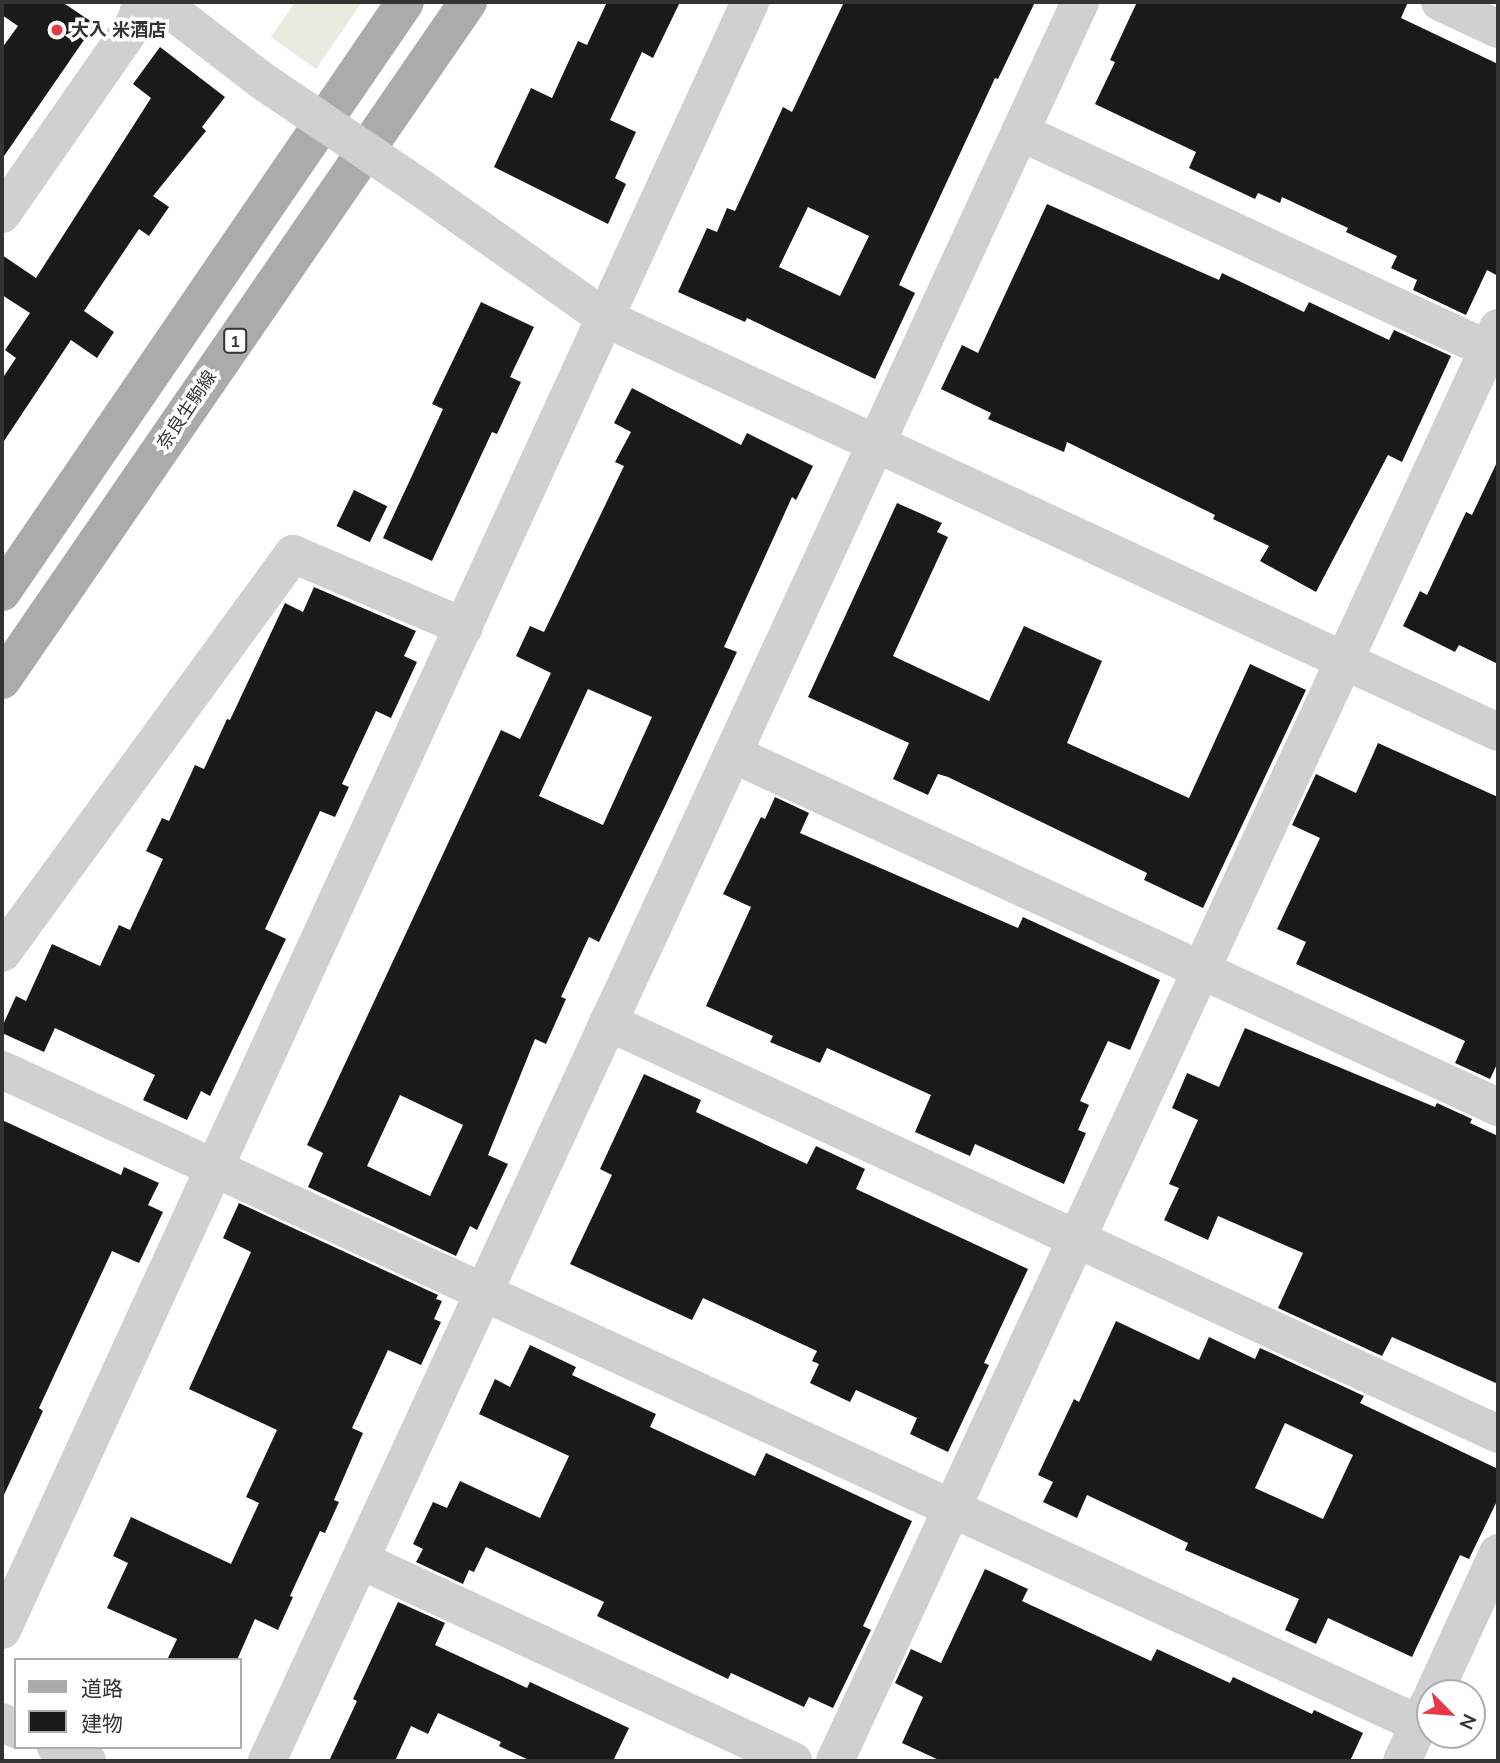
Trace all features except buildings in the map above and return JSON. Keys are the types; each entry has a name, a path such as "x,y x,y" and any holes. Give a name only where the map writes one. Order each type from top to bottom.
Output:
{"main road":[{"path":"2,592 405,2"},
{"name":"奈良生駒線","path":"2,680 468,2"}],"street":[{"path":"8,191 136,20 141,2"},
{"path":"160,2 264,82 421,188 605,318 1498,732"},
{"path":"2,1630 750,2"},
{"path":"267,1761 1080,2"},
{"path":"1440,2 1498,29"},
{"path":"835,1761 1344,661 1495,344 1020,132"},
{"path":"2,953 293,554 464,627"},
{"path":"733,754 1498,1107"},
{"path":"608,1022 1498,1434"},
{"path":"2,1070 952,1508 1416,1701"},
{"path":"1440,1679 1498,1553"},
{"path":"360,1560 794,1761"},
{"path":"1402,1761 1416,1730"},
{"path":"60,1749 87,1761"}],"shaded area":[{"path":"295,2 362,2 316,69 271,37"}],"place":[{"name":"大入 米酒店","path":"57,30"}]}
